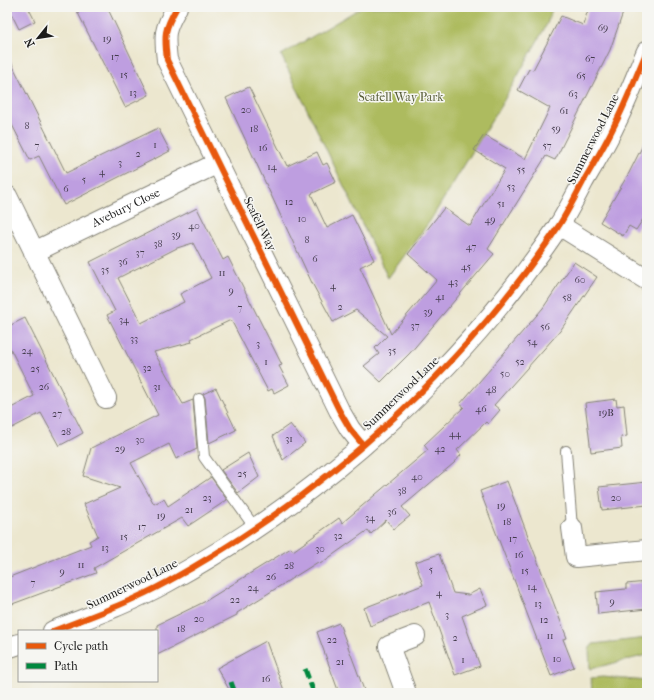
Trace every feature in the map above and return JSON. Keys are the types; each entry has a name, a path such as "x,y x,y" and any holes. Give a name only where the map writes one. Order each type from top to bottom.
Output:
{"street":[{"name":"Scafell Way","path":"177,7 168,24 164,36 167,60 339,410 350,429 364,445"},
{"name":"Summerwood Lane","path":"56,630 111,609 167,582 255,528 293,502 364,445 431,382 492,316 559,225 614,126 647,51"},
{"name":"Avebury Close","path":"34,252 218,163"},
{"path":"7,196 106,398"},
{"path":"559,225 647,280"},
{"path":"572,528 576,557 647,550"},
{"path":"406,693 389,646 415,636"},
{"path":"7,648 18,644"}],"lane":[{"path":"199,399 204,457 255,528"},
{"path":"566,451 572,528"}],"green space":[{"name":"Scafell Way Park","path":"362,7 553,7 547,24 503,102 430,221 388,278 281,55"},
{"path":"647,638 647,655 590,669 589,649 593,644"},
{"path":"603,677 647,681 647,693 592,693 591,678"}],"building":[{"path":"8,7 28,7 35,21 19,29"},
{"path":"75,7 107,7 149,95 125,107"},
{"path":"589,7 625,7 610,50 555,160 546,156 488,249 494,254 410,353 381,382 364,366 379,354 375,348 387,336 356,310 333,322 312,283 226,98 249,87 287,166 317,152 323,165 327,163 336,182 311,194 327,228 352,215 374,260 360,267 391,334 437,280 408,254 444,208 470,226 505,169 474,150 484,135 525,159 550,108 518,90 529,69 533,70 561,16 583,25"},
{"path":"7,54 66,173 158,128 170,151 64,205 39,156 30,160 7,115"},
{"path":"647,137 647,213 636,230 629,226 623,236 600,222 629,173"},
{"path":"197,208 223,260 228,257 282,365 279,366 289,385 274,393 272,389 268,391 231,320 191,339 192,342 154,352 183,404 193,400 197,449 176,459 169,444 131,463 154,504 164,499 168,506 211,477 227,500 188,526 182,518 94,568 96,573 7,606 7,578 91,545 89,541 98,536 84,504 120,488 83,476 91,448 158,415 107,315 115,311 90,262","holes":["193,243 211,278 180,294 184,302 141,323 118,278 177,248"]},
{"path":"574,262 597,277 560,331 494,405 500,410 488,424 486,422 457,450 461,455 454,463 402,507 410,516 394,529 386,520 371,534 368,530 320,564 318,562 237,613 237,615 158,654 157,625 204,602 291,548 293,551 339,518 342,523 428,450 424,445 464,407 460,404 543,308"},
{"path":"25,318 83,433 59,446 41,413 12,428 7,419 7,410 34,396 7,342 7,327"},
{"path":"216,388 236,430 209,443 205,398 203,394"},
{"path":"616,399 617,406 624,405 627,436 621,437 622,448 591,452 585,403"},
{"path":"290,424 305,443 283,460 273,436"},
{"path":"248,453 259,477 238,493 221,470"},
{"path":"507,481 567,638 563,639 574,667 551,676 480,491"},
{"path":"647,482 647,505 602,510 599,487"},
{"path":"439,554 453,593 468,595 480,589 487,605 462,616 480,666 455,675 429,602 370,626 364,608 423,585 415,562"},
{"path":"647,582 647,609 598,614 596,592 626,589 626,584"},
{"path":"339,623 365,693 339,693 317,632"},
{"path":"266,641 285,693 231,693 217,668"}],"marked path":[{"path":"305,669 314,693"},
{"path":"231,682 235,693"}],"cycle path":[{"path":"177,7 166,32 165,44 167,60 339,410 350,429 363,445"},
{"path":"56,630 139,596 167,582 224,548 280,511 333,471 384,427 432,381 477,332 519,281 558,227 611,133 647,51"}]}
